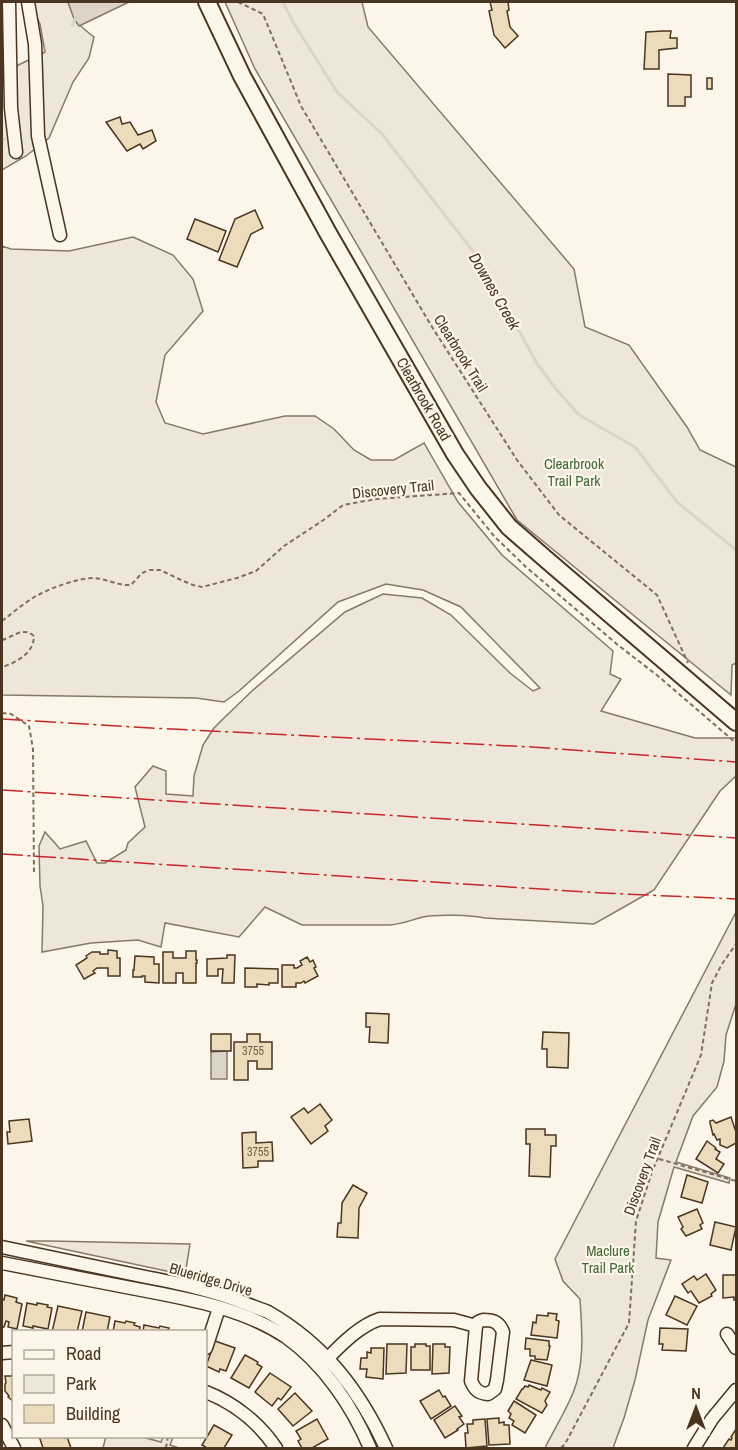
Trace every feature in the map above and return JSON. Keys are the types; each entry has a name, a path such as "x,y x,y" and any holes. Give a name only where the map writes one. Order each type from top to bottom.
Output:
{"main road":[{"name":"Clearbrook Road","path":"207,2 242,76 328,233 455,454 478,488 509,526 736,722"}],"street":[{"path":"9,2 11,108 16,152"},
{"path":"28,2 35,44 38,136 60,235"},
{"name":"Blueridge Drive","path":"2,1247 186,1285 225,1295 267,1312 303,1336 324,1362 356,1393 376,1426 386,1449"},
{"name":"Blueridge Drive","path":"2,1263 183,1298 236,1313 268,1326 324,1362 370,1449"},
{"path":"207,1345 219,1308"},
{"path":"324,1362 370,1322 380,1319 454,1320 476,1326"},
{"path":"483,1320 496,1321 503,1332 495,1389 488,1394 474,1389 471,1381 476,1326 483,1320"},
{"path":"727,1334 736,1348"},
{"path":"694,1449 712,1419 736,1390"},
{"path":"207,1392 220,1398 261,1428 276,1449"},
{"path":"2,1425 14,1449"}],"path":[{"name":"Clearbrook Trail","path":"238,2 263,14 302,106 432,327 517,460 559,515 657,595 691,670"},
{"name":"Discovery Trail","path":"2,621 40,594 79,579 94,578 131,585 142,573 160,570 202,587 237,578 256,571 284,546 343,505 376,499 459,493 494,536 526,567 736,743"},
{"path":"2,640 23,631 33,636 34,642 20,660 2,667"},
{"path":"2,713 11,714 29,726 33,749 34,874"},
{"name":"Discovery Trail","path":"561,1449 629,1323 636,1221 652,1172 701,1055 712,983 736,944"},
{"path":"658,1159 736,1181"}],"green space":[{"path":"30,2 68,2 77,22 94,37 89,58 73,82 49,138 26,156 2,170 2,73 45,52 40,24"},
{"name":"Clearbrook Trail Park","path":"225,2 362,2 368,27 574,269 585,327 629,345 687,427 700,450 736,467 736,663 732,665 731,695 517,520 255,69"},
{"path":"133,237 173,255 193,279 203,311 165,355 156,402 165,423 203,434 285,416 315,416 334,429 354,450 371,460 394,460 424,443 458,502 502,555 613,651 610,674 621,679 601,711 695,738 736,738 736,776 720,791 654,890 594,924 444,915 423,917 390,925 302,925 265,907 239,937 165,923 161,947 138,940 91,943 42,952 43,906 39,846 45,832 60,849 86,841 97,863 105,863 126,850 128,843 145,827 135,787 153,766 166,771 166,794 193,796 194,776 203,745 214,728 253,690 345,612 383,594 422,598 451,615 510,673 533,691 540,688 461,607 423,590 386,584 338,602 224,702 196,698 2,695 2,246 11,249 69,251"},
{"name":"Maclure Trail Park","path":"736,912 736,1004 726,1035 724,1061 717,1087 693,1116 676,1162 730,1178 729,1183 674,1167 658,1222 656,1258 671,1260 648,1320 635,1380 613,1448 545,1448 573,1393 577,1382 582,1347 580,1299 563,1281 555,1259"},
{"path":"26,1241 49,1241 190,1244 185,1275"},
{"path":"106,1438 146,1438 161,1442 163,1438 173,1438 170,1445 179,1448 103,1448"}],"shaded area":[{"path":"68,2 129,2 79,26"},
{"path":"227,1051 227,1079 211,1079 211,1052"}],"building":[{"path":"490,2 508,2 510,27 518,36 505,48 494,35 489,11 492,10"},
{"path":"671,31 670,38 677,38 677,48 659,50 659,69 644,69 646,32"},
{"path":"668,74 691,75 691,97 685,97 685,106 668,106"},
{"path":"707,78 712,78 712,89 707,89"},
{"path":"120,117 122,124 130,122 138,135 152,130 156,141 143,149 140,144 127,151 106,122"},
{"path":"255,210 263,228 251,234 237,267 219,260 235,219"},
{"path":"195,219 226,231 218,252 187,239"},
{"path":"108,950 117,951 117,958 120,958 120,976 108,976 108,968 97,968 93,971 95,973 84,979 76,965 92,952 108,954"},
{"path":"186,951 196,951 196,983 183,983 183,973 176,973 176,983 163,983 163,952 173,952 173,958 186,958"},
{"path":"227,955 235,955 234,983 222,983 223,969 218,969 218,976 207,976 207,959 227,958"},
{"path":"135,956 154,957 154,964 159,964 159,983 145,982 145,976 133,977"},
{"path":"307,957 310,962 313,960 318,976 305,983 304,981 296,983 296,987 282,987 282,965 294,965 294,968 297,968 302,965 300,961"},
{"path":"245,968 278,969 278,983 245,987"},
{"path":"366,1013 389,1014 388,1043 369,1042 370,1027 366,1027"},
{"path":"543,1032 569,1033 568,1068 547,1067 547,1049 542,1049"},
{"path":"211,1034 231,1034 231,1051 211,1051"},
{"path":"247,1034 260,1034 260,1042 272,1042 272,1069 257,1069 257,1061 248,1061 248,1080 234,1080 234,1042 247,1042"},
{"path":"320,1104 332,1120 325,1126 328,1131 311,1144 291,1117 304,1108 308,1113"},
{"path":"731,1117 736,1132 736,1143 727,1148 720,1145 720,1139 717,1140 713,1135 710,1121 713,1120 716,1123"},
{"path":"29,1119 32,1141 8,1144 9,1121"},
{"path":"526,1129 545,1129 545,1135 556,1135 556,1146 551,1146 550,1177 529,1176 530,1144 526,1144"},
{"path":"256,1132 256,1143 272,1142 273,1161 258,1161 258,1167 243,1168 242,1133"},
{"path":"707,1141 720,1152 716,1159 724,1164 718,1173 696,1159"},
{"path":"687,1175 708,1182 702,1203 681,1197"},
{"path":"353,1185 367,1193 359,1208 358,1238 337,1237 338,1223 341,1223 342,1203"},
{"path":"697,1209 703,1223 700,1225 702,1229 686,1236 681,1229 683,1227 678,1217"},
{"path":"715,1222 736,1227 731,1250 710,1245"},
{"path":"706,1274 716,1290 711,1294 712,1296 699,1303 691,1291 688,1293 682,1284 694,1276 697,1280"},
{"path":"723,1275 736,1275 736,1300 734,1297 723,1298"},
{"path":"5,1295 17,1298 16,1302 22,1304 17,1329 8,1327 9,1322 6,1321 2,1327 2,1299 4,1300"},
{"path":"675,1296 697,1306 687,1325 666,1315"},
{"path":"27,1303 48,1305 47,1307 52,1308 48,1329 23,1326"},
{"path":"58,1306 82,1311 77,1330 52,1330"},
{"path":"86,1312 110,1317 107,1330 82,1330"},
{"path":"548,1313 557,1314 556,1320 559,1321 557,1338 531,1335 533,1322 536,1323 537,1315 548,1316"},
{"path":"115,1321 135,1323 134,1325 140,1327 139,1330 113,1330"},
{"path":"144,1325 169,1328 168,1330 143,1330"},
{"path":"660,1328 688,1329 686,1351 662,1350 663,1344 659,1344"},
{"path":"526,1338 549,1341 547,1360 530,1356 530,1349 525,1349"},
{"path":"215,1341 235,1348 226,1371 220,1369 219,1372 207,1366"},
{"path":"387,1344 407,1344 406,1373 386,1374"},
{"path":"415,1344 430,1346 430,1370 411,1370 411,1347 415,1347"},
{"path":"433,1344 445,1344 445,1347 450,1347 449,1373 432,1374"},
{"path":"371,1348 384,1348 383,1379 366,1377 367,1369 360,1369 361,1358 367,1358 367,1352 371,1353"},
{"path":"245,1355 262,1367 249,1388 231,1378"},
{"path":"531,1360 552,1365 547,1386 524,1380"},
{"path":"270,1373 291,1387 281,1400 278,1398 272,1406 255,1392"},
{"path":"5,1376 12,1376 12,1400 5,1391"},
{"path":"529,1385 550,1392 545,1401 547,1405 542,1413 516,1399 522,1389"},
{"path":"439,1390 451,1406 431,1419 420,1401"},
{"path":"295,1393 312,1411 293,1426 278,1409"},
{"path":"514,1401 536,1415 525,1433 512,1425 514,1421 509,1418 511,1414 508,1411"},
{"path":"455,1406 464,1424 445,1438 434,1420"},
{"path":"499,1418 499,1423 504,1422 504,1425 509,1425 510,1444 489,1445 487,1419"},
{"path":"317,1419 328,1439 312,1448 302,1448 298,1441 301,1439 296,1431"},
{"path":"485,1419 487,1446 466,1448 467,1424 473,1424 473,1420"},
{"path":"214,1425 232,1435 224,1448 207,1448 202,1445"},
{"path":"736,1429 736,1448 723,1448 729,1439 731,1440"},
{"path":"40,1438 67,1438 71,1448 43,1448"}],"waterway":[{"name":"Downes Creek","path":"283,2 337,92 382,134 482,263 536,362 555,388 579,415 635,447 677,502 736,550"},
{"path":"72,25 76,17"}],"power":[{"path":"2,719 532,747 736,762"},
{"path":"2,790 736,838"},
{"path":"2,854 602,893 736,899"}]}
